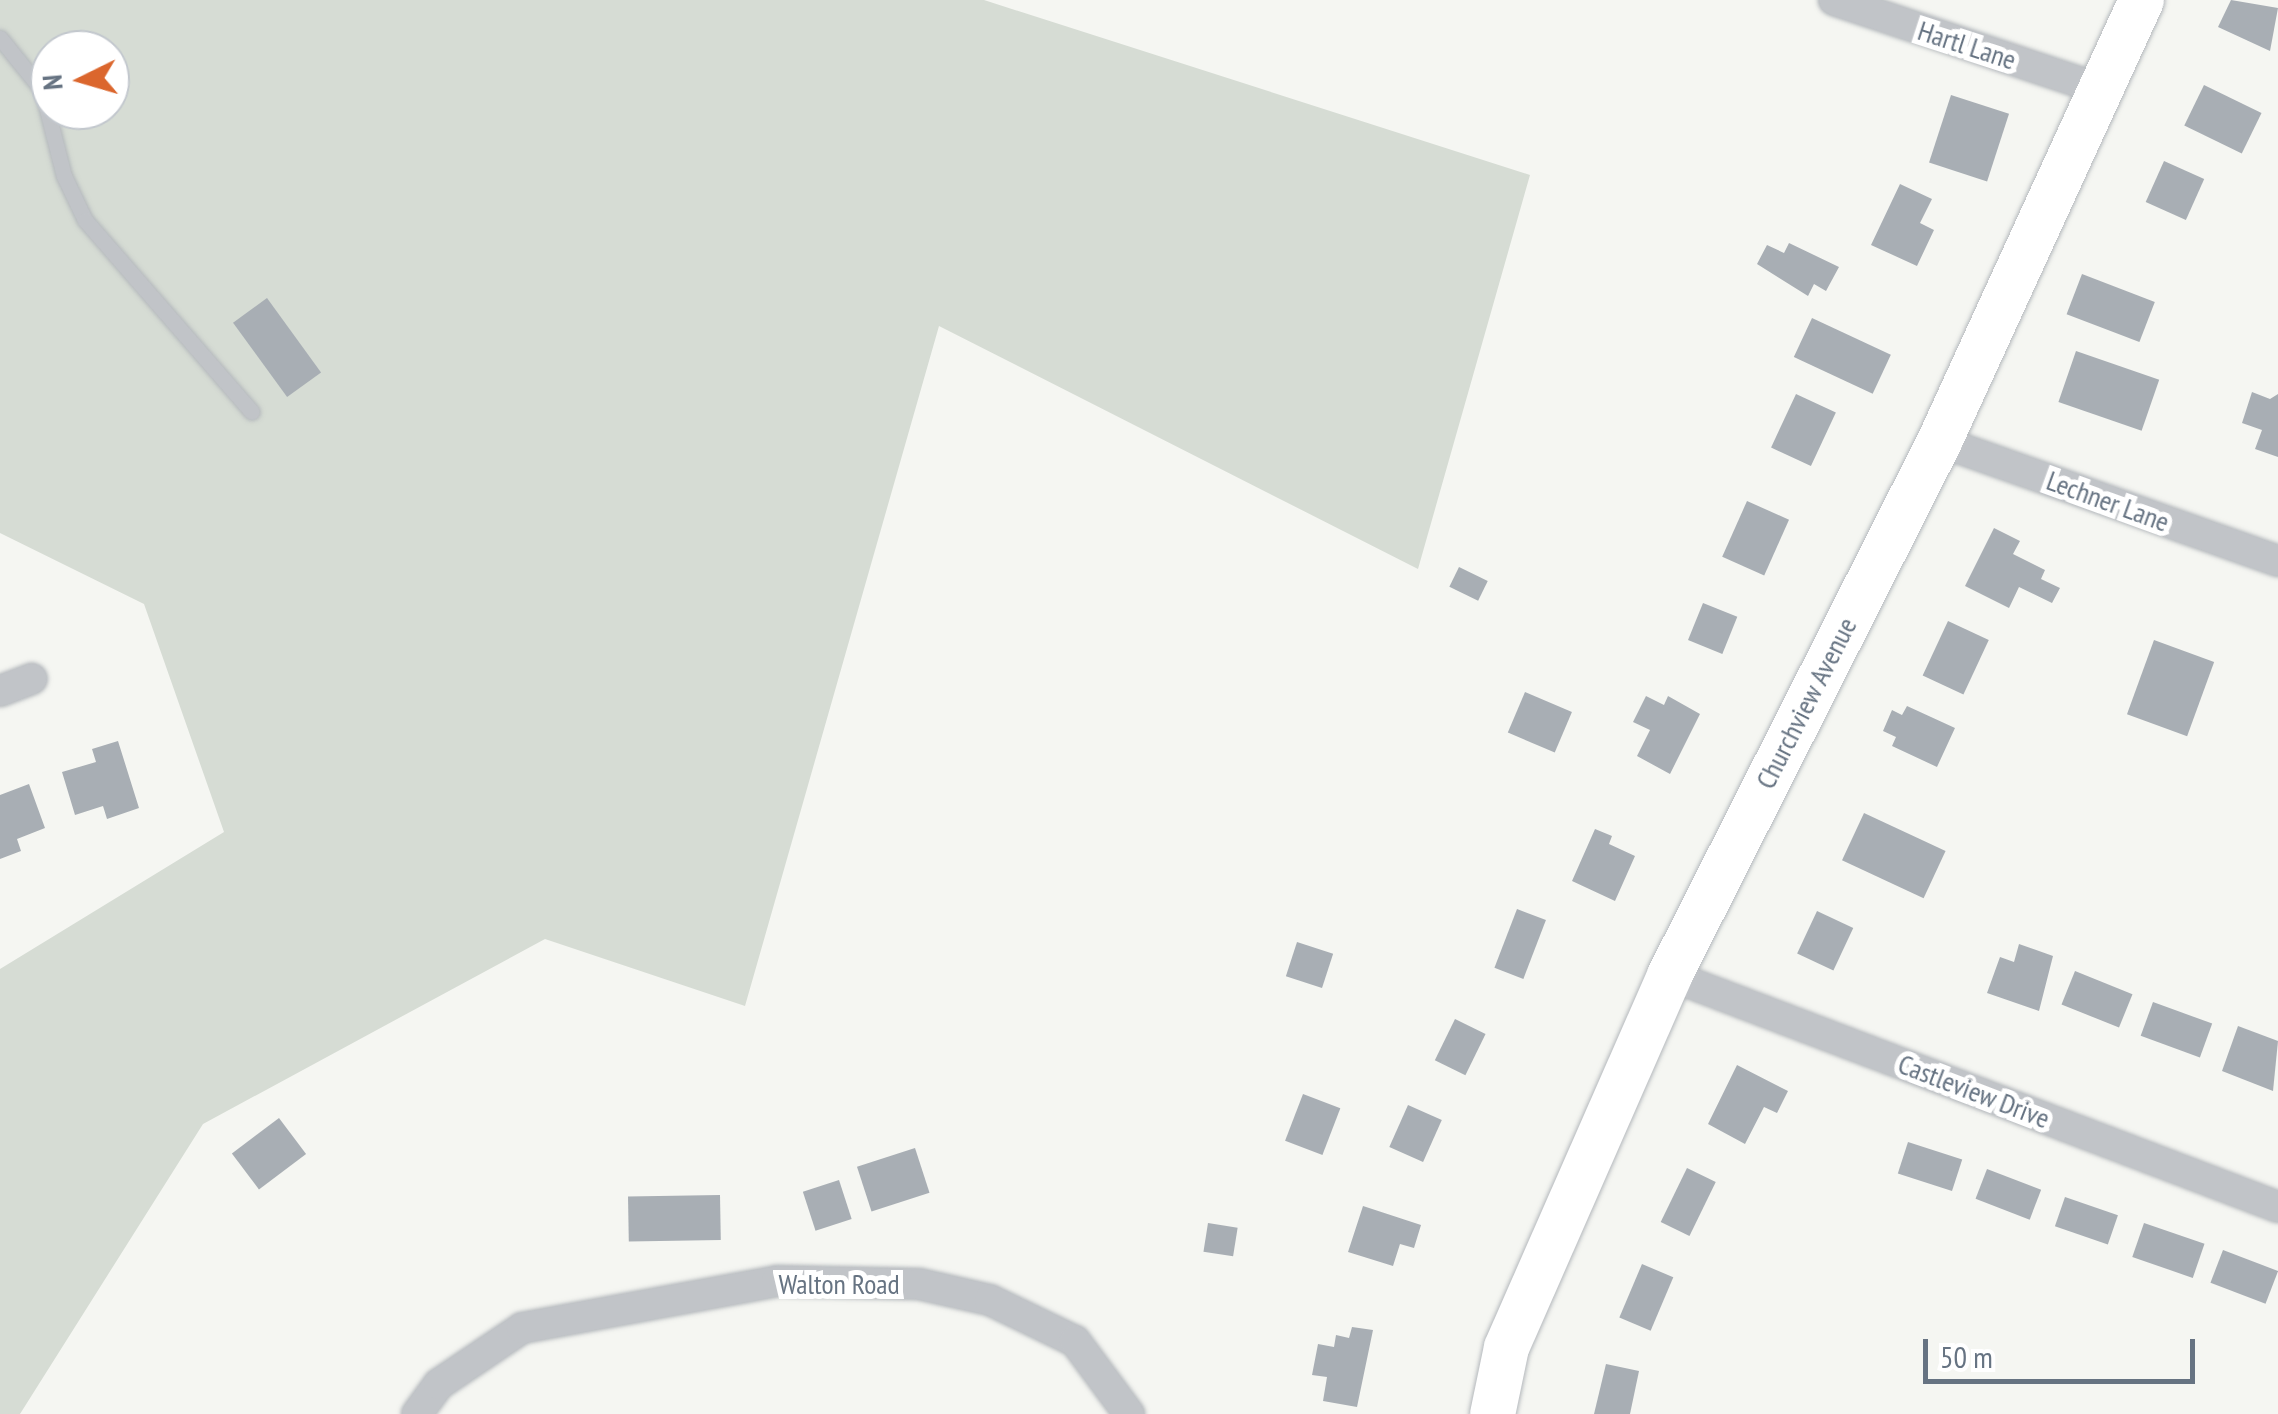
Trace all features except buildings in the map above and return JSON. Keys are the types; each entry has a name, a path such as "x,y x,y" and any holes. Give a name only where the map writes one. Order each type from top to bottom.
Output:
{"street":[{"name":"Hartl Lane","path":"1834,0 2100,89"},
{"name":"Churchview Avenue","path":"1492,1414 1506,1346 1669,975 1939,441 2142,0"},
{"name":"Lechner Lane","path":"1939,441 2278,561"},
{"path":"0,691 32,678"},
{"name":"Castleview Drive","path":"1669,975 2278,1207"},
{"name":"Walton Road","path":"417,1414 439,1384 522,1328 777,1281 919,1284 990,1300 1075,1340 1129,1414"}],"lane":[{"path":"0,38 42,90 64,176 85,220 252,412"}],"shaded area":[{"path":"0,0 984,0 1530,175 1418,569 939,326 745,1006 545,939 203,1124 20,1414 0,1414 0,969 224,832 144,604 0,533"}]}
